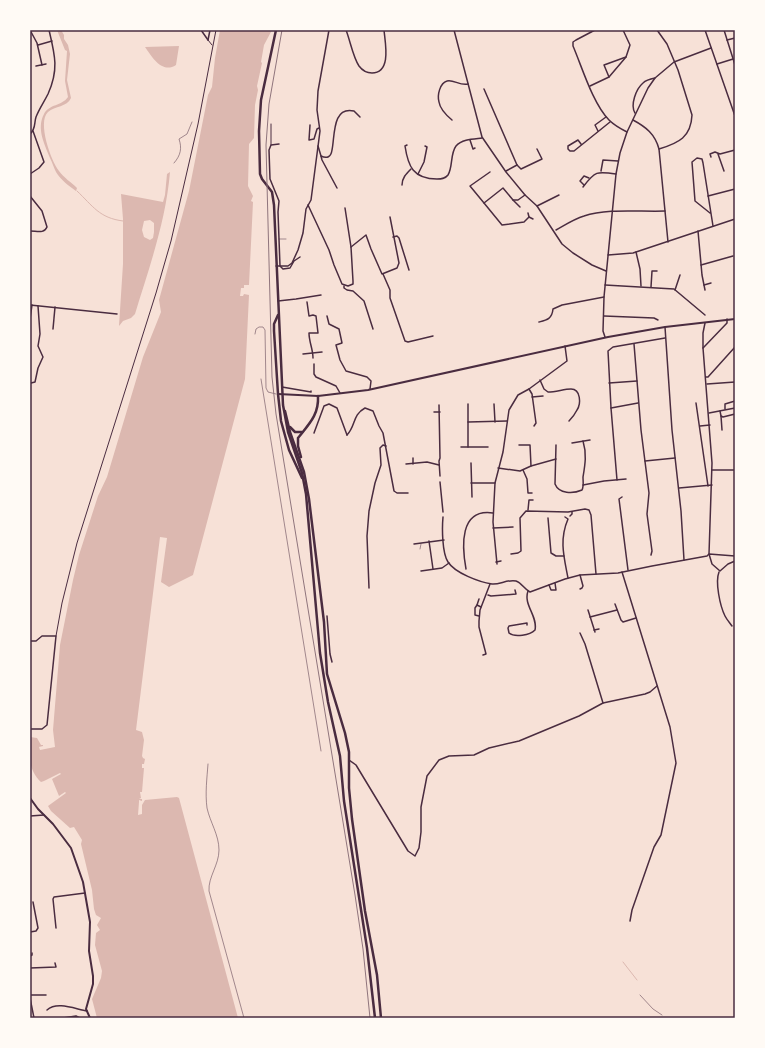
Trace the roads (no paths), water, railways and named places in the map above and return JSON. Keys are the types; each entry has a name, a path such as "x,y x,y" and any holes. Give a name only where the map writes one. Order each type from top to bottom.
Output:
{"highway":[{"path":"276,30 261,100 259,146 260,174 273,194 278,314 285,419 304,482 309,520 320,653 328,702 340,756 344,801 367,948 375,1018"},
{"path":"278,314 276,316 274,328 281,421 284,436 304,482"},
{"path":"318,396 317,408 313,420 298,438 298,446 304,472 317,561 324,622 327,674 345,733 350,760 349,788 352,818 364,905 377,975 381,1018"},
{"path":"283,401 287,421 304,472"},
{"path":"287,421 293,431 299,433 303,432"}],"main road":[{"path":"278,394 318,396 370,389 605,337 665,327 735,318"},
{"path":"30,798 38,809 53,824 71,848 83,882 90,924 89,951 93,978 86,1011 90,1018"}],"street":[{"path":"30,30 38,45 42,65"},
{"path":"30,174 39,168 44,162 33,131 36,116 48,93 54,72 55,53 49,30"},
{"path":"201,30 212,45"},
{"path":"208,40 210,30"},
{"path":"30,729 39,730 46,727 48,723 56,636 64,596 77,543 156,293 171,240 198,120 216,30"},
{"path":"276,266 288,266 292,263 303,233 306,209 311,200 320,128 317,110 318,91 329,30"},
{"path":"346,30 358,64 364,70 373,73 381,70 385,61 386,52 384,30"},
{"path":"454,30 482,138 506,172 525,195 537,206 562,244 592,265 606,271"},
{"path":"595,30 573,42 573,46 589,86 600,108 610,121 627,132"},
{"path":"589,86 609,77 626,57 630,45 623,30"},
{"path":"657,30 667,44 690,105 692,115 692,122 688,131 680,141 660,149"},
{"path":"705,30 735,116"},
{"path":"724,30 735,65"},
{"path":"727,40 735,38"},
{"path":"38,45 52,41"},
{"path":"635,114 634,106 637,91 644,82 655,78 674,62 711,48"},
{"path":"609,77 604,64 626,57"},
{"path":"717,64 733,58"},
{"path":"36,66 46,64"},
{"path":"605,337 603,316 604,297 618,161 627,132 635,114 655,78"},
{"path":"452,120 446,115 438,102 439,91 446,81 450,80 461,85 468,84"},
{"path":"484,89 517,165 521,169 542,159 537,149"},
{"path":"321,156 325,158 331,155 336,122 342,113 345,110 354,110 360,117"},
{"path":"598,131 595,125 606,117"},
{"path":"633,120 646,127 654,135 660,149 668,242"},
{"path":"581,144 578,140 575,141 568,146 568,149 570,151 574,150 610,121"},
{"path":"271,124 271,144 269,150 270,179 279,201 280,266"},
{"path":"310,125 309,140 314,139 317,129 320,128"},
{"path":"30,134 33,131"},
{"path":"407,145 405,146 407,160 411,168 426,178 442,179 449,173 457,146 463,142 482,138"},
{"path":"470,140 473,149 475,148"},
{"path":"271,144 279,144"},
{"path":"318,144 322,160 337,188"},
{"path":"418,174 424,162 427,147 425,146"},
{"path":"711,157 710,154 715,152 720,154 735,150"},
{"path":"718,153 724,171"},
{"path":"710,214 695,201 692,162 697,158 702,159 703,163 713,226"},
{"path":"601,172 603,160 618,161"},
{"path":"506,172 517,165"},
{"path":"402,185 405,175 411,168"},
{"path":"490,172 470,186 502,225 524,222 530,217"},
{"path":"589,179 584,176 580,181 583,186 594,175 601,172 616,174"},
{"path":"484,203 503,188 520,207"},
{"path":"708,196 735,189"},
{"path":"514,200 518,200 525,195"},
{"path":"537,206 559,195"},
{"path":"30,196 42,211 47,227 43,232 30,231"},
{"path":"308,206 329,250 342,284 345,285 344,288 346,290 353,291 364,301 374,329"},
{"path":"345,208 351,248 353,284 348,286 345,285"},
{"path":"556,230 584,216 600,212 665,211"},
{"path":"528,213 530,217 534,219"},
{"path":"382,274 399,266 390,217"},
{"path":"608,255 624,255 636,252 735,219"},
{"path":"698,231 705,290"},
{"path":"351,248 366,235 371,250 390,290 390,298 405,342 433,336"},
{"path":"393,237 398,236 400,238 409,270"},
{"path":"636,252 640,269 641,286"},
{"path":"701,265 733,256"},
{"path":"280,266 283,269 290,268 294,261 300,257"},
{"path":"651,287 652,271 657,271"},
{"path":"676,290 680,275"},
{"path":"704,285 711,283"},
{"path":"605,285 670,288 676,290 705,315"},
{"path":"278,301 296,300 321,295"},
{"path":"539,322 550,319 553,314 553,309 562,305 604,297"},
{"path":"307,302 309,316 316,316 318,334 308,333 313,358"},
{"path":"30,319 31,305 117,314"},
{"path":"30,383 35,382 38,368 43,357 38,346 40,327 38,306"},
{"path":"53,329 55,307"},
{"path":"327,316 329,324 339,329 342,343 336,345 340,360 346,371 367,377 371,381 370,389"},
{"path":"603,316 654,318 658,320"},
{"path":"702,348 727,323 727,319"},
{"path":"705,322 702,348 710,425 712,470 709,554 712,564 720,571"},
{"path":"665,327 684,560"},
{"path":"617,480 609,383 608,351 610,348 665,338"},
{"path":"634,344 638,403 649,493 647,514 652,551 651,556"},
{"path":"501,561 497,563 493,513 495,483 503,452 509,410 514,398 521,392 529,389 567,361 565,346"},
{"path":"706,377 708,377 735,347"},
{"path":"303,354 322,352"},
{"path":"314,364 314,374 316,377 336,386 340,393"},
{"path":"540,380 544,389 548,392 571,389 578,392 580,399 579,406 569,421"},
{"path":"609,383 637,381"},
{"path":"706,384 735,382"},
{"path":"282,387 311,391"},
{"path":"529,389 532,397 536,423 534,426"},
{"path":"532,397 543,396"},
{"path":"725,410 725,404 735,401"},
{"path":"611,408 638,403"},
{"path":"696,403 708,486"},
{"path":"468,404 468,447"},
{"path":"314,433 326,405 331,405 337,408 347,435 359,412 365,408 373,411 383,433 394,491 397,493 408,493"},
{"path":"439,405 440,476"},
{"path":"495,422 495,405 499,406"},
{"path":"709,413 735,408"},
{"path":"720,411 722,430"},
{"path":"434,412 440,412"},
{"path":"721,416 723,417 735,414"},
{"path":"468,422 507,421"},
{"path":"700,426 710,425"},
{"path":"572,443 590,440"},
{"path":"556,445 556,488 560,491 579,492 582,490 586,460 583,441"},
{"path":"519,444 530,445 531,466"},
{"path":"369,588 367,536 369,511 375,483 381,465 380,448 384,445 386,446"},
{"path":"461,447 488,447"},
{"path":"412,458 413,464"},
{"path":"645,461 675,458"},
{"path":"498,468 505,470 523,470 531,466 556,459"},
{"path":"406,464 433,463 439,465"},
{"path":"471,463 472,497"},
{"path":"523,470 528,479 528,493 532,493"},
{"path":"712,470 735,470"},
{"path":"583,485 626,479"},
{"path":"440,482 443,512"},
{"path":"471,483 495,483"},
{"path":"679,488 712,485"},
{"path":"622,497 619,499 628,570"},
{"path":"528,511 529,500 533,500"},
{"path":"511,554 521,551 520,518 524,513 528,511 572,512 585,509 591,512 596,574"},
{"path":"570,516 572,512"},
{"path":"466,569 464,563 464,537 468,525 474,516 482,513 493,513"},
{"path":"443,517 446,557 449,563 468,576 490,584 515,580 522,584 528,591 527,599 536,628 534,632 515,636 512,636 509,633 509,626 527,623 527,625"},
{"path":"548,518 551,553 556,556 564,556"},
{"path":"565,518 568,519 563,533 564,556 568,578"},
{"path":"493,528 513,526"},
{"path":"414,544 444,540"},
{"path":"429,542 433,569"},
{"path":"528,591 568,578 622,572 709,554 735,556"},
{"path":"732,626 726,617 717,582 720,571 728,564 735,561"},
{"path":"421,571 444,567 449,563"},
{"path":"622,572 672,732 676,763 661,835 654,847 630,915 630,920"},
{"path":"580,576 583,586 580,589"},
{"path":"549,585 551,590 556,590 555,583"},
{"path":"483,655 486,654 479,627 479,616 490,584"},
{"path":"487,594 491,596 516,594 515,590"},
{"path":"479,599 475,608 475,615 479,616"},
{"path":"477,605 481,607"},
{"path":"615,605 622,622 636,618"},
{"path":"588,610 595,631 599,629"},
{"path":"590,617 617,610"},
{"path":"327,616 332,662"},
{"path":"580,633 585,644 603,704"},
{"path":"30,641 36,641 42,636 56,636"},
{"path":"325,644 329,643"},
{"path":"350,760 356,765 365,779 410,854 415,856 419,848 421,808 427,776 439,760 449,756 474,755 489,748 519,741 579,716 603,704 645,694 658,686"},
{"path":"30,816 44,815"},
{"path":"56,928 54,897 85,893"},
{"path":"30,932 36,931 38,928 34,904"},
{"path":"30,956 32,953"},
{"path":"30,968 56,967 55,963"},
{"path":"34,1018 30,996 46,994"},
{"path":"47,1010 51,1007 67,1006 86,1011"},
{"path":"63,1018 76,1016 80,1018"}],"lane":[{"path":"174,163 181,149 179,139 187,134 192,123"},
{"path":"280,240 286,239"},
{"path":"255,334 256,329 259,327 265,330 266,386 269,392 278,394"},
{"path":"261,379 321,751"},
{"path":"420,549 421,543"},
{"path":"208,764 208,808 219,848 218,860 210,881 209,892 244,1018"},
{"path":"640,995 653,1009 662,1015"}],"waterway":[{"path":"77,191 102,214 123,221"},
{"path":"623,962 637,980"}],"railway":[{"path":"282,30 269,104 266,145 272,377 276,414 355,895 363,949 370,1018"}]}
